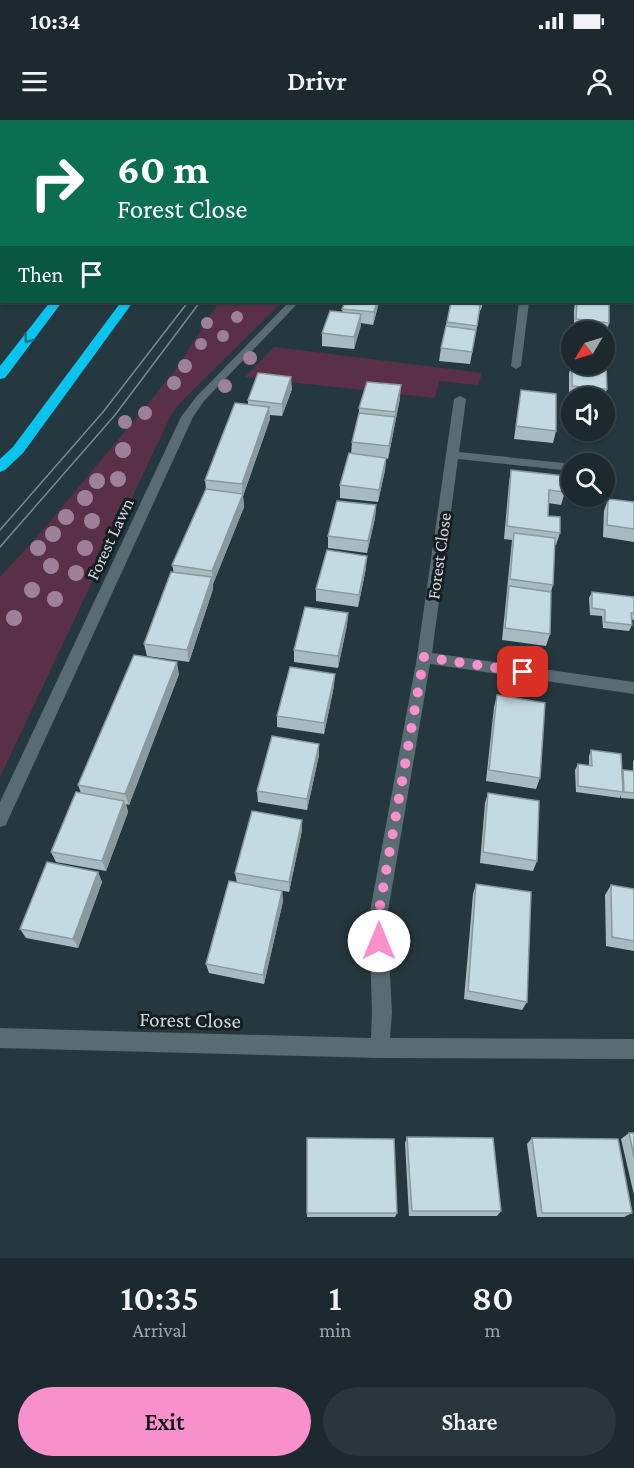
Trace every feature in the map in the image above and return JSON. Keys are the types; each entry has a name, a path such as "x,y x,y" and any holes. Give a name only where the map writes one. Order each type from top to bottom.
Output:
{"highway":[{"path":"0,375 55,303"},
{"path":"18,450 126,303"},
{"path":"0,468 112,342 138,303"}],"street":[{"name":"Forest Lawn","path":"0,820 187,417 200,399 293,303"},
{"path":"516,366 524,303"},
{"name":"Forest Close","path":"380,1048 382,1012 378,917 424,657 460,399"},
{"path":"453,455 561,466"},
{"path":"424,657 634,688"},
{"name":"Forest Close","path":"0,1038 380,1048 634,1049"}],"shaded area":[{"path":"218,303 281,303 180,403 170,417 0,777 0,577 38,536 175,371"},
{"path":"274,347 482,373 478,385 439,381 435,398 245,377"}],"building":[{"path":"345,303 377,303 374,312 342,309"},
{"path":"451,303 480,305 477,326 447,322"},
{"path":"577,303 609,303 609,321 576,319"},
{"path":"330,311 361,314 354,337 322,333"},
{"path":"446,326 476,330 472,352 441,348"},
{"path":"258,373 291,377 282,404 248,400"},
{"path":"572,375 606,375 607,387 572,386"},
{"path":"367,382 401,385 395,412 359,408"},
{"path":"521,390 556,394 556,431 516,426"},
{"path":"235,403 269,407 242,484 205,480"},
{"path":"359,413 395,417 389,446 352,442"},
{"path":"349,453 386,458 379,490 340,485"},
{"path":"511,470 561,476 561,492 549,490 548,516 560,517 560,533 507,526"},
{"path":"206,489 243,494 212,571 172,565"},
{"path":"615,500 634,502 634,529 607,525 608,507 615,507"},
{"path":"337,501 376,505 368,541 328,536"},
{"path":"514,533 555,538 553,585 510,579"},
{"path":"327,550 367,556 359,595 316,589"},
{"path":"171,572 212,577 187,650 144,644"},
{"path":"509,586 551,592 550,634 505,628"},
{"path":"592,592 634,597 634,613 631,613 632,625 605,622 605,610 592,608"},
{"path":"305,607 348,613 338,656 294,650"},
{"path":"134,655 177,662 125,794 78,785"},
{"path":"290,667 335,674 324,723 277,716"},
{"path":"497,695 545,703 540,778 489,770"},
{"path":"272,736 319,744 307,799 257,791"},
{"path":"591,750 621,754 623,792 578,786 578,764 592,766"},
{"path":"623,770 634,771 634,793 624,792"},
{"path":"76,792 124,801 102,861 51,852"},
{"path":"488,793 539,801 537,861 483,852"},
{"path":"252,811 302,820 289,882 235,873"},
{"path":"47,862 98,872 73,939 20,929"},
{"path":"229,881 282,891 263,975 206,964"},
{"path":"476,884 531,892 527,1002 468,991"},
{"path":"611,885 634,889 634,941 612,937"},
{"path":"629,1133 634,1133 634,1157"},
{"path":"407,1137 493,1138 501,1211 412,1211"},
{"path":"307,1138 394,1139 397,1213 307,1213"},
{"path":"532,1138 618,1139 632,1213 542,1213"}],"tram line":[{"path":"0,530 103,412 187,303"},
{"path":"0,547 115,415 199,303"}],"route":[{"path":"379,941 378,917 424,657 523,672"}]}
